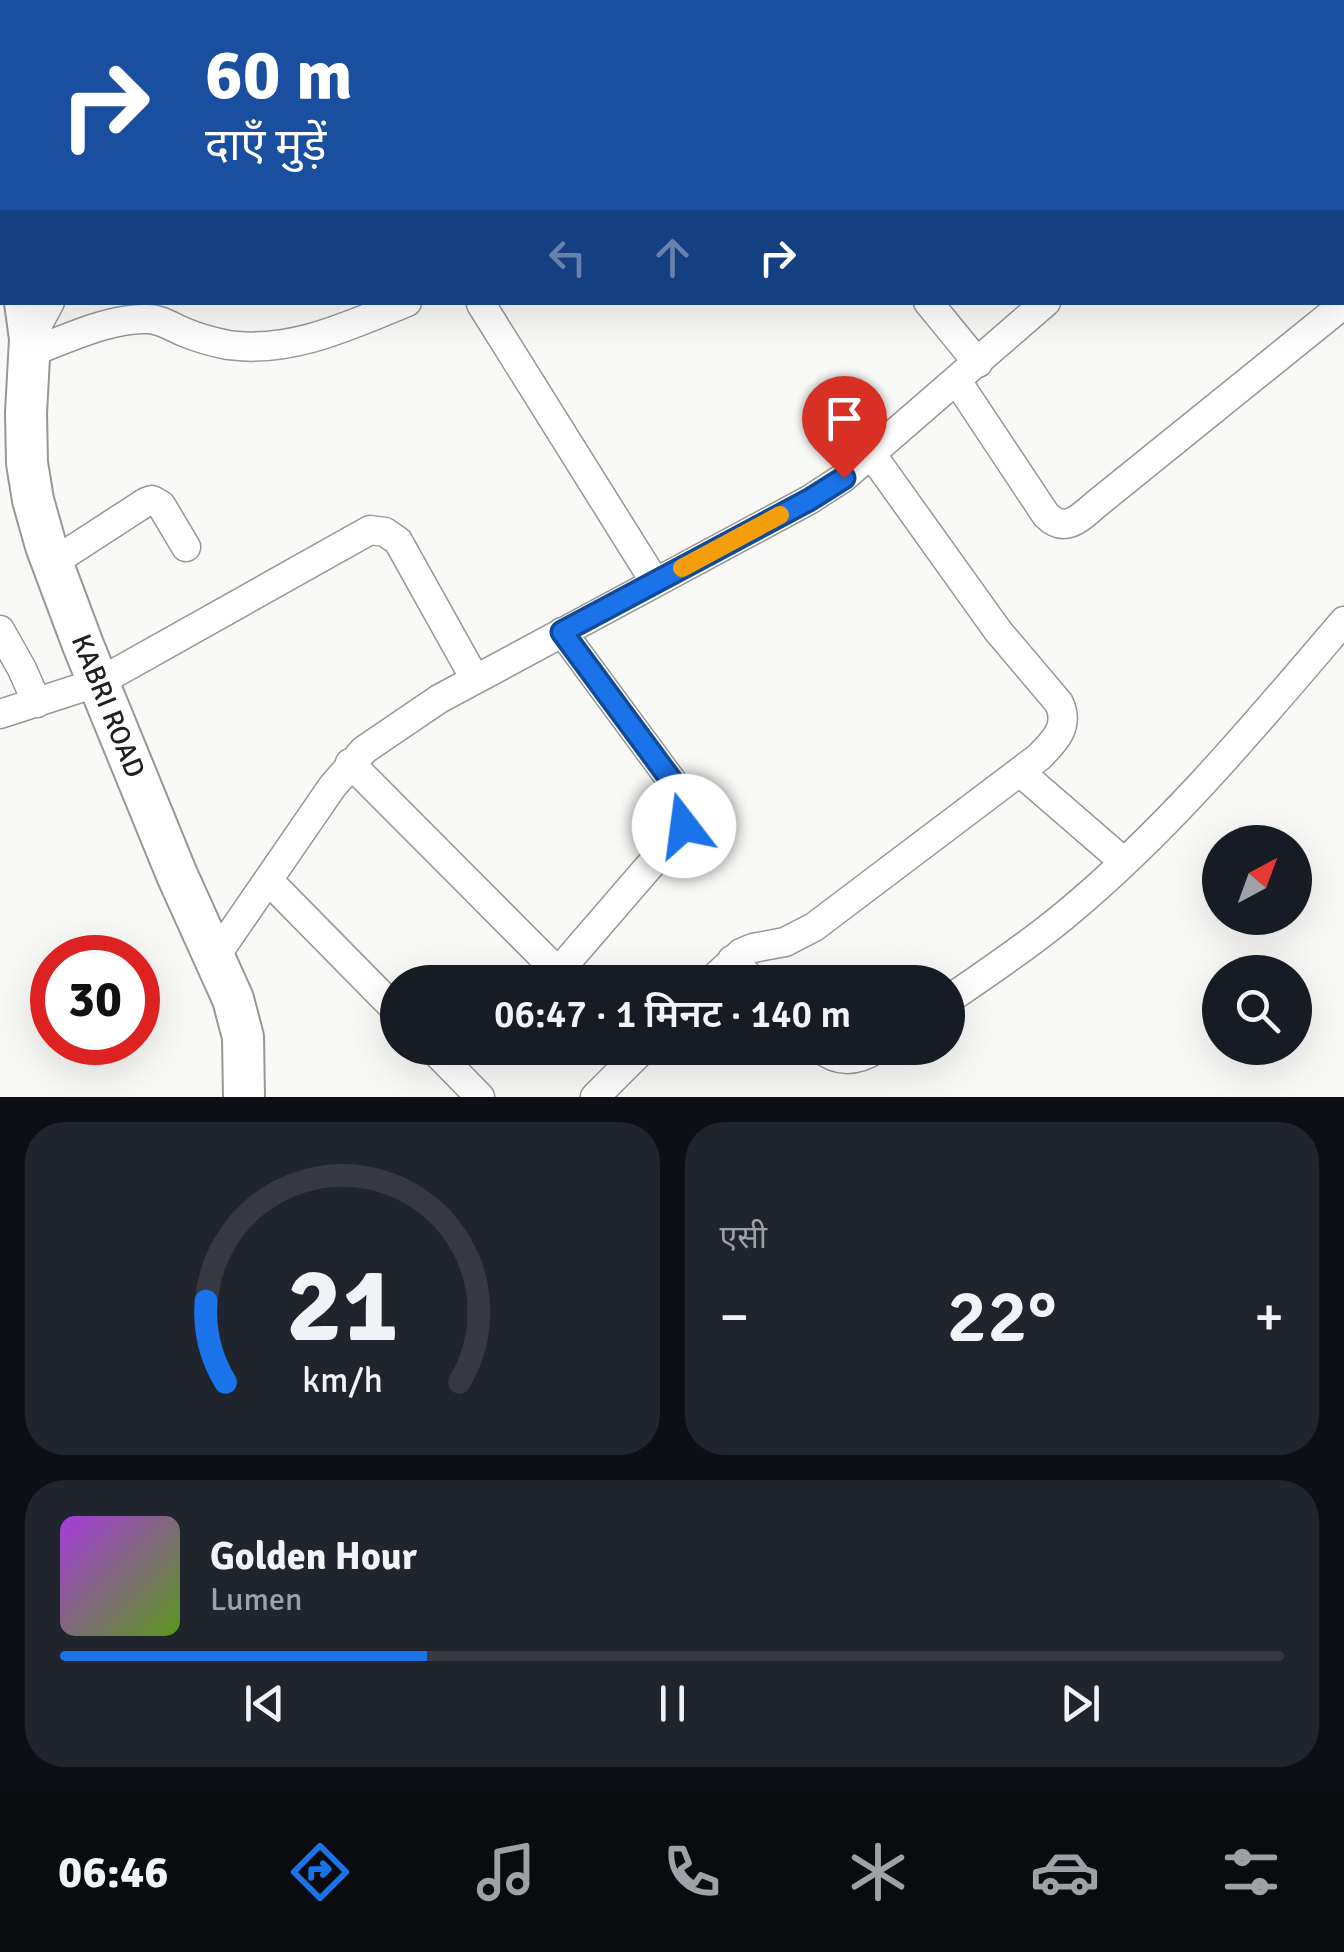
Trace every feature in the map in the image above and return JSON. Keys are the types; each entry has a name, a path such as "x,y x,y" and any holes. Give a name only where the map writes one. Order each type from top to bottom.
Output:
{"street":[{"path":"28,331 48,305"},
{"path":"28,331 100,328 152,319 201,339 231,345 291,342 330,333 399,305"},
{"path":"482,305 655,582"},
{"path":"930,305 1046,516 1062,526 1100,501 1330,308"},
{"path":"215,958 332,787 350,764 381,737 439,699 844,478 1043,305"},
{"name":"KABRI ROAD","path":"28,331 27,462 34,500 52,563 98,682 233,999 243,1036 244,1097"},
{"path":"727,965 753,948 785,942 814,927 1020,772 1052,745 1064,726 1064,714 1058,703 998,632 872,454"},
{"path":"52,563 152,500 161,506 186,548"},
{"path":"0,714 98,682 370,530 385,532 398,541 475,680"},
{"path":"965,988 1065,916 1124,862 1207,777 1344,621"},
{"path":"0,630 37,702"},
{"path":"562,632 683,796 690,815 573,965"},
{"path":"350,764 550,965"},
{"path":"1020,772 1124,862"},
{"path":"268,880 380,994"},
{"path":"732,960 737,965"},
{"path":"449,1065 480,1097"},
{"path":"594,1097 623,1065"}],"slow traffic":[{"path":"682,568 780,515"}],"route":[{"path":"684,826 690,815 683,796 562,632 844,478"}]}
